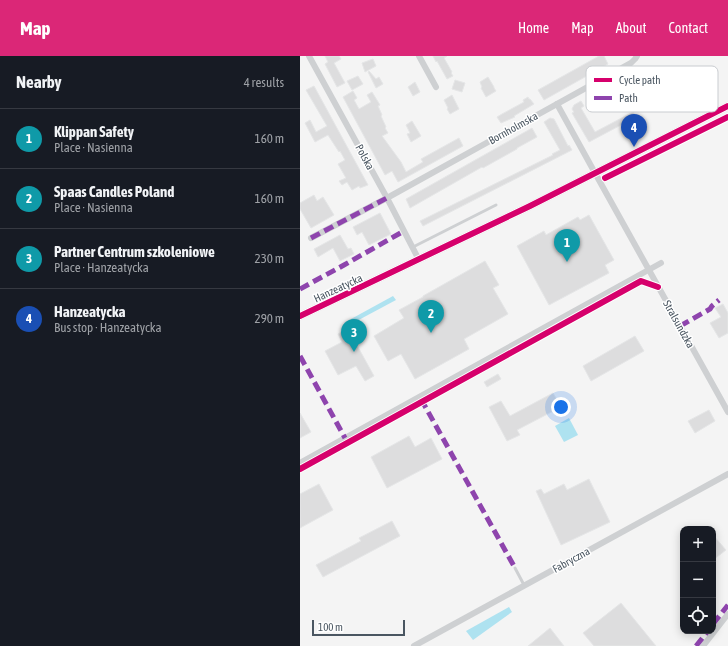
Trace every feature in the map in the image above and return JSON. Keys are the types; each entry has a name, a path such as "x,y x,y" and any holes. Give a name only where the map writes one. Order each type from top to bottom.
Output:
{"street":[{"name":"Polska","path":"309,56 387,198 419,260"},
{"path":"419,56 436,87"},
{"name":"Bornholmska","path":"626,66 631,63 637,56"},
{"name":"Bornholmska","path":"312,238 586,88"},
{"name":"Stralsundzka","path":"557,104 728,412"},
{"name":"Hanzeatycka","path":"718,111 728,106"},
{"name":"Hanzeatycka","path":"300,316 530,206 716,112"},
{"path":"300,463 661,263"},
{"name":"Fabryczna","path":"414,646 728,474"},
{"path":"703,646 728,614"}],"lane":[{"path":"412,247 496,205"},
{"path":"515,568 524,585"}],"water":[{"path":"393,296 396,300 353,323 351,319"},
{"path":"569,418 578,435 564,442 555,426"},
{"path":"509,607 512,612 473,640 466,631"}],"building":[{"path":"325,56 339,56 341,59 334,63 345,83 337,87 325,64 328,62"},
{"path":"433,56 447,56 444,58 453,76 447,79"},
{"path":"599,56 604,56 608,64 604,66 586,66 586,76 544,100 538,90"},
{"path":"373,59 376,66 365,72 362,63"},
{"path":"369,71 376,79 379,77 383,84 376,88 368,72"},
{"path":"358,76 363,84 352,90 347,81"},
{"path":"488,77 496,91 486,97 481,88 480,82"},
{"path":"455,80 465,83 462,92 452,89"},
{"path":"415,82 420,92 413,96 408,87"},
{"path":"314,86 368,185 360,188 359,186 352,190 347,182 342,185 339,181 346,178 338,164 345,160 340,151 339,152 328,135 315,142 305,123 310,120 316,132 327,126 306,90"},
{"path":"353,91 357,98 354,100 359,109 371,102 367,95 372,92 380,105 378,106 388,133 382,136 401,162 406,172 423,162 421,159 459,138 463,146 398,182 392,171 385,175 343,97"},
{"path":"452,95 459,109 450,114 444,100"},
{"path":"528,97 534,104 514,116 515,117 501,123 497,117 524,102 523,100"},
{"path":"581,101 584,106 581,108 595,132 633,112 636,117 589,142 572,113 574,112 572,109 574,105"},
{"path":"550,118 554,119 568,146 569,145 572,150 423,226 420,221 553,155 552,154 560,150 544,122"},
{"path":"412,121 421,136 411,142 407,134 410,133 406,125"},
{"path":"532,128 537,137 410,208 406,199"},
{"path":"314,195 317,201 323,197 334,215 311,228 300,209 300,203"},
{"path":"380,213 391,234 369,245 362,232 357,235 353,227"},
{"path":"589,215 614,260 605,265 609,273 549,305 517,246 544,231 546,235 578,217 580,220"},
{"path":"340,235 348,249 351,248 354,254 340,261 333,248 318,257 314,249"},
{"path":"485,261 499,285 493,288 508,314 464,339 469,349 415,379 401,354 388,361 374,336 404,318 399,310"},
{"path":"723,304 728,313 728,333 719,338 710,323 721,317 715,308"},
{"path":"348,329 374,376 365,381 356,366 338,375 325,351 342,342 338,334"},
{"path":"635,336 644,351 591,381 583,366"},
{"path":"498,374 501,379 487,387 484,382"},
{"path":"553,393 561,407 517,430 520,435 507,441 489,407 501,401 510,416"},
{"path":"709,410 715,421 695,433 688,421"},
{"path":"300,413 311,432 300,438"},
{"path":"409,436 415,447 431,438 442,459 387,488 371,457"},
{"path":"589,479 610,522 561,545 536,491 541,489 544,494 564,484 567,490"},
{"path":"319,484 333,510 300,528 300,494"},
{"path":"392,521 400,536 323,577 316,565 361,541 359,538"},
{"path":"716,538 726,550 716,558"},
{"path":"621,603 656,646 594,646 583,633"},
{"path":"550,628 564,646 528,646"}],"marked path":[{"path":"311,238 387,198"},
{"path":"300,289 404,231"},
{"path":"680,326 710,309 719,300"},
{"path":"300,356 345,438"},
{"path":"421,399 515,568"},
{"path":"716,620 728,605"},
{"path":"696,646 706,634"}],"cycle path":[{"path":"718,111 728,106"},
{"path":"300,316 530,206 716,112"},
{"path":"605,178 728,117"},
{"path":"300,469 641,281 658,287"}],"place":[{"name":"Hanzeatycka","path":"634,147"},
{"name":"Klippan Safety","path":"567,262"},
{"name":"Spaas Candles Poland","path":"431,333"},
{"name":"Partner Centrum szkoleniowe","path":"354,352"}]}
